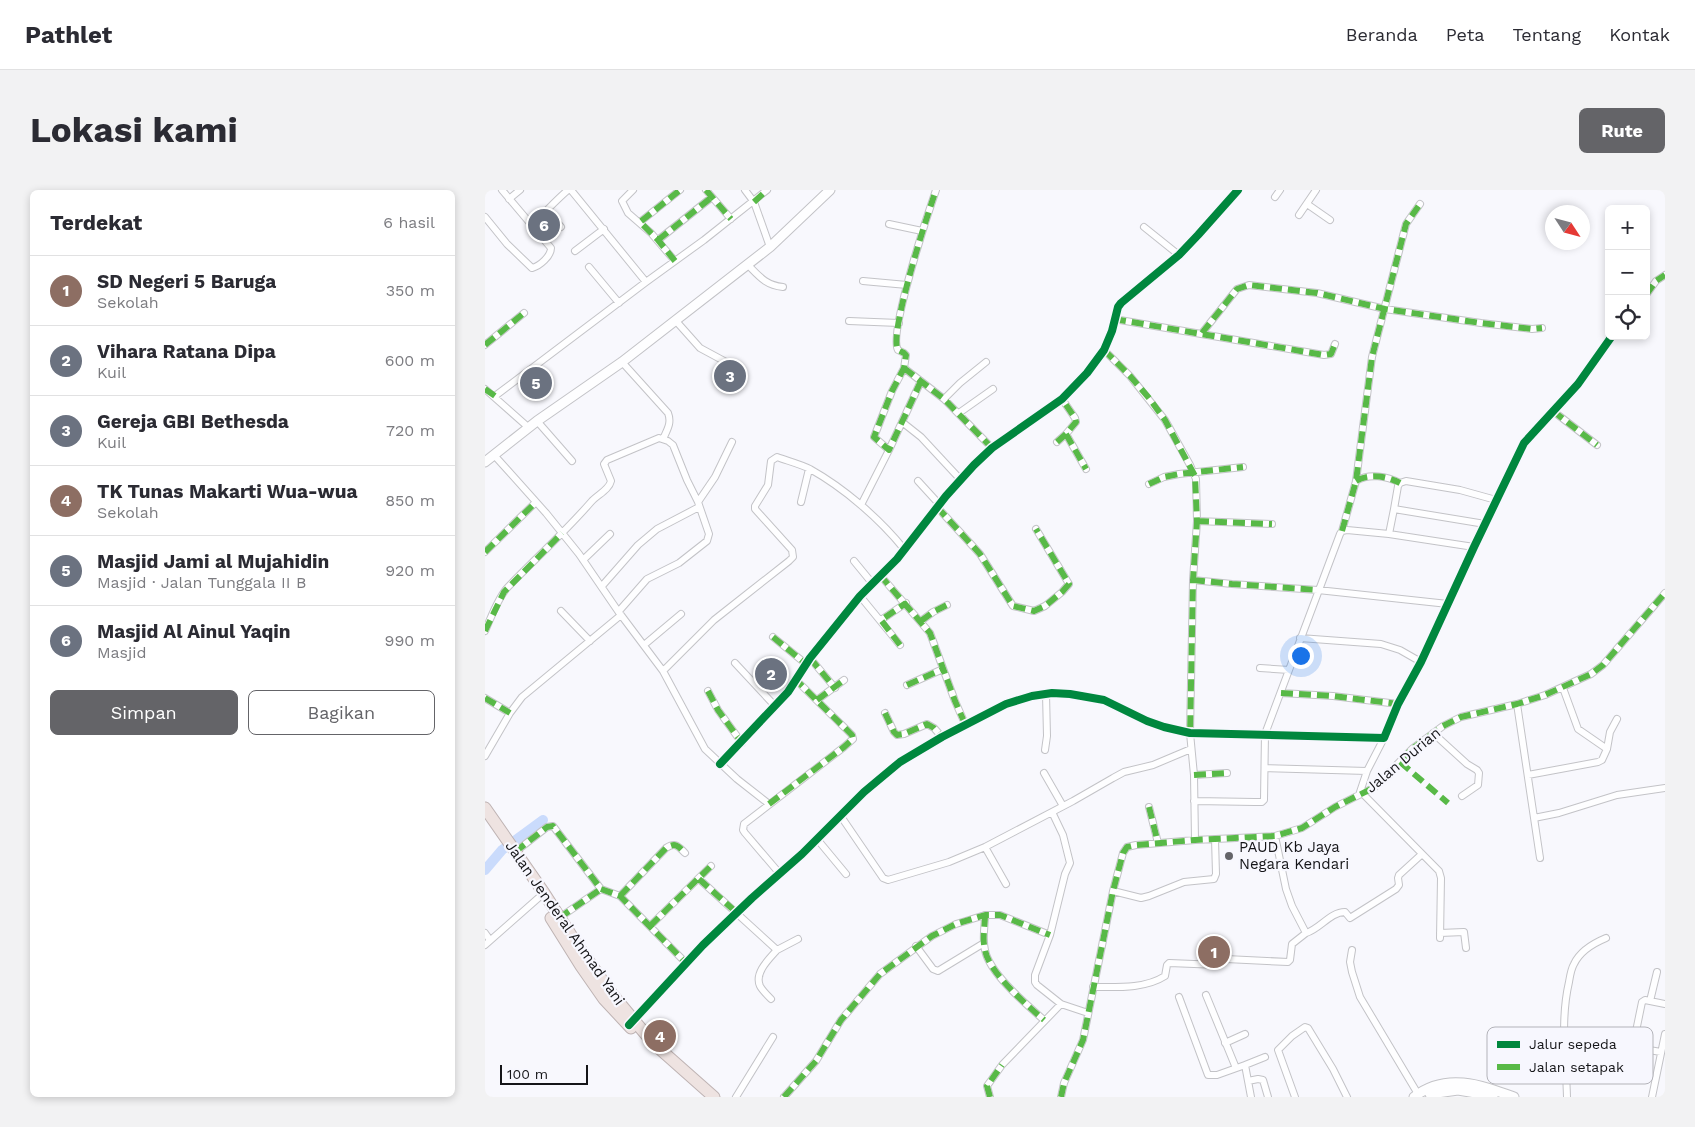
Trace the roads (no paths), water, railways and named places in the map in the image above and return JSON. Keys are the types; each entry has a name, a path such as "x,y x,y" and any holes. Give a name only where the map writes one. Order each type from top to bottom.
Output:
{"highway":[{"name":"Jalan Jenderal Ahmad Yani","path":"485,808 508,847 631,1022 666,1065 704,1097"},
{"name":"Jalan Jenderal Ahmad Yani","path":"485,822 508,847"},
{"name":"Jalan Jenderal Ahmad Yani","path":"541,895 581,966 605,999 662,1053 714,1097"}],"street":[{"path":"485,216 507,244 531,268 538,265 552,251 502,190"},
{"path":"509,199 519,190"},
{"path":"531,225 557,199 569,190 605,229 646,282"},
{"path":"633,190 624,198 622,203 628,213 658,240 675,261"},
{"path":"640,222 680,190"},
{"path":"707,190 731,219"},
{"path":"745,190 753,202 769,247"},
{"path":"495,396 767,190"},
{"path":"485,462 537,421 622,362 676,321 769,247 830,190"},
{"path":"889,450 873,437 904,368 906,355 898,350 895,345 907,285 935,190"},
{"path":"720,764 788,692 810,658 860,596 905,549 960,480 992,448 1062,398 1087,373 1104,350 1112,331 1118,308 1125,298 1179,255 1238,190"},
{"path":"1275,197 1280,190"},
{"path":"1299,215 1316,190"},
{"path":"658,240 712,197"},
{"path":"1307,204 1330,220"},
{"path":"1195,800 1262,802 1265,795 1265,734 1342,531 1356,481 1372,356 1406,224 1421,204"},
{"path":"547,211 561,228"},
{"path":"889,224 923,231"},
{"path":"1144,227 1179,255"},
{"path":"575,251 605,229"},
{"path":"747,264 772,286 783,287"},
{"path":"589,267 619,303"},
{"path":"1650,289 1656,281 1665,275"},
{"path":"863,280 907,285"},
{"path":"1202,333 1237,289 1244,286 1281,288 1317,293 1385,309 1481,323 1532,329 1542,328"},
{"path":"485,346 524,313"},
{"path":"1114,319 1324,355 1331,354 1335,344"},
{"path":"676,321 701,348 726,362"},
{"path":"849,321 899,323"},
{"path":"1467,948 1464,932 1440,935 1441,878 1439,871 1361,795 1367,770 1384,738 1398,704 1421,662 1524,443 1578,384 1609,340"},
{"path":"1104,350 1149,398 1165,420 1195,473 1197,521 1193,580 1190,733 1194,775 1195,840"},
{"path":"622,362 668,413 669,426 663,439"},
{"path":"944,399 959,383 985,362"},
{"path":"904,368 944,399 992,448"},
{"path":"861,505 921,381"},
{"path":"485,389 495,396 528,428"},
{"path":"959,413 993,389"},
{"path":"1057,442 1075,424 1075,418 1062,398"},
{"path":"1553,411 1597,445"},
{"path":"537,421 572,462"},
{"path":"902,422 921,437 960,480"},
{"path":"1066,434 1086,470"},
{"path":"485,756 510,713 527,692 590,641 620,613 647,579 679,563 707,541 709,534 673,445 659,438 605,462 605,468 611,481 610,485 595,498 504,592 486,628"},
{"path":"602,586 638,545 657,529 698,505 715,477 732,442"},
{"path":"494,455 562,533 602,586 663,671 705,749 720,764 769,804"},
{"path":"663,671 714,620 793,556 792,550 756,511 755,506 768,485 772,459 777,457 809,469 831,483 881,522 905,549"},
{"path":"1149,484 1171,475 1243,467"},
{"path":"801,502 809,469"},
{"path":"1356,481 1366,476 1371,476 1400,483 1406,481 1460,490 1497,500"},
{"path":"918,481 980,554 1011,604 1030,611 1035,611 1045,606 1069,584 1036,529"},
{"path":"1389,534 1400,483"},
{"path":"485,552 536,502"},
{"path":"1394,509 1485,524"},
{"path":"1197,521 1272,524"},
{"path":"1342,531 1389,534 1474,547"},
{"path":"583,560 610,534"},
{"path":"854,561 872,583"},
{"path":"880,575 931,633 966,726"},
{"path":"1193,580 1319,590 1448,604"},
{"name":"Jalan Durian","path":"1061,1097 1064,1083 1083,1040 1113,891 1125,849 1137,844 1275,836 1306,826 1335,807 1361,795 1383,780 1412,749 1433,733 1461,718 1517,704 1563,688 1591,674 1603,665 1665,593"},
{"path":"860,596 900,644"},
{"path":"881,620 906,603"},
{"path":"921,621 933,612 947,606"},
{"path":"561,611 590,641"},
{"path":"644,645 681,614"},
{"path":"773,637 806,664"},
{"path":"1300,638 1381,644 1400,650 1421,662"},
{"path":"810,658 835,688"},
{"path":"735,663 775,706"},
{"path":"1260,668 1289,670"},
{"path":"907,685 943,669"},
{"path":"780,874 743,830 744,824 852,740 852,735 796,680"},
{"path":"817,700 845,680"},
{"path":"1563,688 1578,729 1607,749"},
{"path":"708,692 741,743"},
{"path":"1045,750 1047,736 1046,694"},
{"path":"631,1022 703,945 890,770 943,738 1006,704 1032,696 1070,694 1104,700 1156,724 1190,733 1384,738"},
{"path":"1281,694 1333,696 1398,704"},
{"path":"485,698 510,713"},
{"path":"1517,704 1541,858"},
{"path":"885,713 896,735 904,734 927,724 934,728 943,738"},
{"path":"1528,775 1602,760 1607,749 1610,732 1617,719"},
{"path":"1433,733 1479,773 1478,785 1462,796"},
{"path":"840,815 886,880 937,866 985,847 1124,772 1153,765 1191,749"},
{"path":"1265,768 1367,770"},
{"path":"1044,772 1063,806"},
{"path":"1194,775 1227,773"},
{"path":"1534,818 1559,813 1617,795 1665,788"},
{"path":"1149,807 1159,843"},
{"path":"1052,812 1063,835 1070,863 1065,874 1050,935 1035,976 1035,982 1037,986 1061,1004 1088,1013"},
{"path":"508,847 547,827 553,826 601,889 620,896 687,964"},
{"path":"1275,836 1286,889 1292,906 1306,933"},
{"path":"817,839 846,874"},
{"path":"1113,891 1141,898 1184,882 1214,879 1217,869 1215,839"},
{"path":"620,896 666,848 674,844 685,854"},
{"path":"985,847 1006,884"},
{"path":"1093,988 1125,987 1151,982 1165,976 1169,963 1219,965 1223,959 1288,962 1290,960 1292,944 1339,913 1345,912 1350,918 1396,889 1399,885 1399,875 1422,854"},
{"path":"650,926 711,866"},
{"path":"699,878 777,950"},
{"path":"559,918 601,889"},
{"path":"485,945 541,895"},
{"path":"784,1097 816,1060 837,1025 880,974 932,936 956,924 985,915 1001,915 1050,935"},
{"path":"985,915 984,943 989,960 1005,983 1019,998 1045,1020"},
{"path":"485,933 491,940"},
{"path":"1563,1027 1573,964 1589,947 1606,938"},
{"path":"771,999 761,988 759,982 761,971 765,963 777,950 798,939"},
{"path":"916,946 933,968 938,971 984,943"},
{"path":"1352,950 1352,972 1360,997 1418,1096"},
{"path":"1650,1001 1657,972"},
{"path":"1206,995 1235,1068"},
{"path":"1179,997 1207,1073 1212,1076 1265,1057"},
{"path":"1638,1027 1642,1002 1645,1000 1665,1004"},
{"path":"990,1097 987,1086 989,1082 1002,1065 1061,1004"},
{"path":"1295,1097 1278,1050 1292,1036 1305,1027 1308,1028 1333,1069 1347,1097"},
{"path":"1225,1043 1245,1034"},
{"path":"1652,1097 1665,1034"},
{"path":"736,1097 773,1037"},
{"path":"1653,1051 1661,1052"},
{"path":"1245,1064 1251,1097"},
{"path":"1248,1081 1263,1080 1268,1097"},
{"path":"1418,1096 1432,1087 1447,1083 1463,1082 1514,1097"},
{"path":"1566,1084 1567,1097"},
{"path":"1418,1096 1434,1092 1458,1090 1473,1091 1496,1097"}],"waterway":[{"path":"485,870 502,850 543,820"}],"place":[{"name":"Masjid Al Ainul Yaqin","path":"544,225"},
{"name":"Gereja GBI Bethesda","path":"730,376"},
{"name":"Masjid Jami al Mujahidin","path":"536,383"},
{"name":"Vihara Ratana Dipa","path":"771,674"},
{"name":"PAUD Kb Jaya Negara Kendari","path":"1229,856"},
{"name":"SD Negeri 5 Baruga","path":"1214,952"},
{"name":"TK Tunas Makarti Wua-wua","path":"660,1036"}]}
